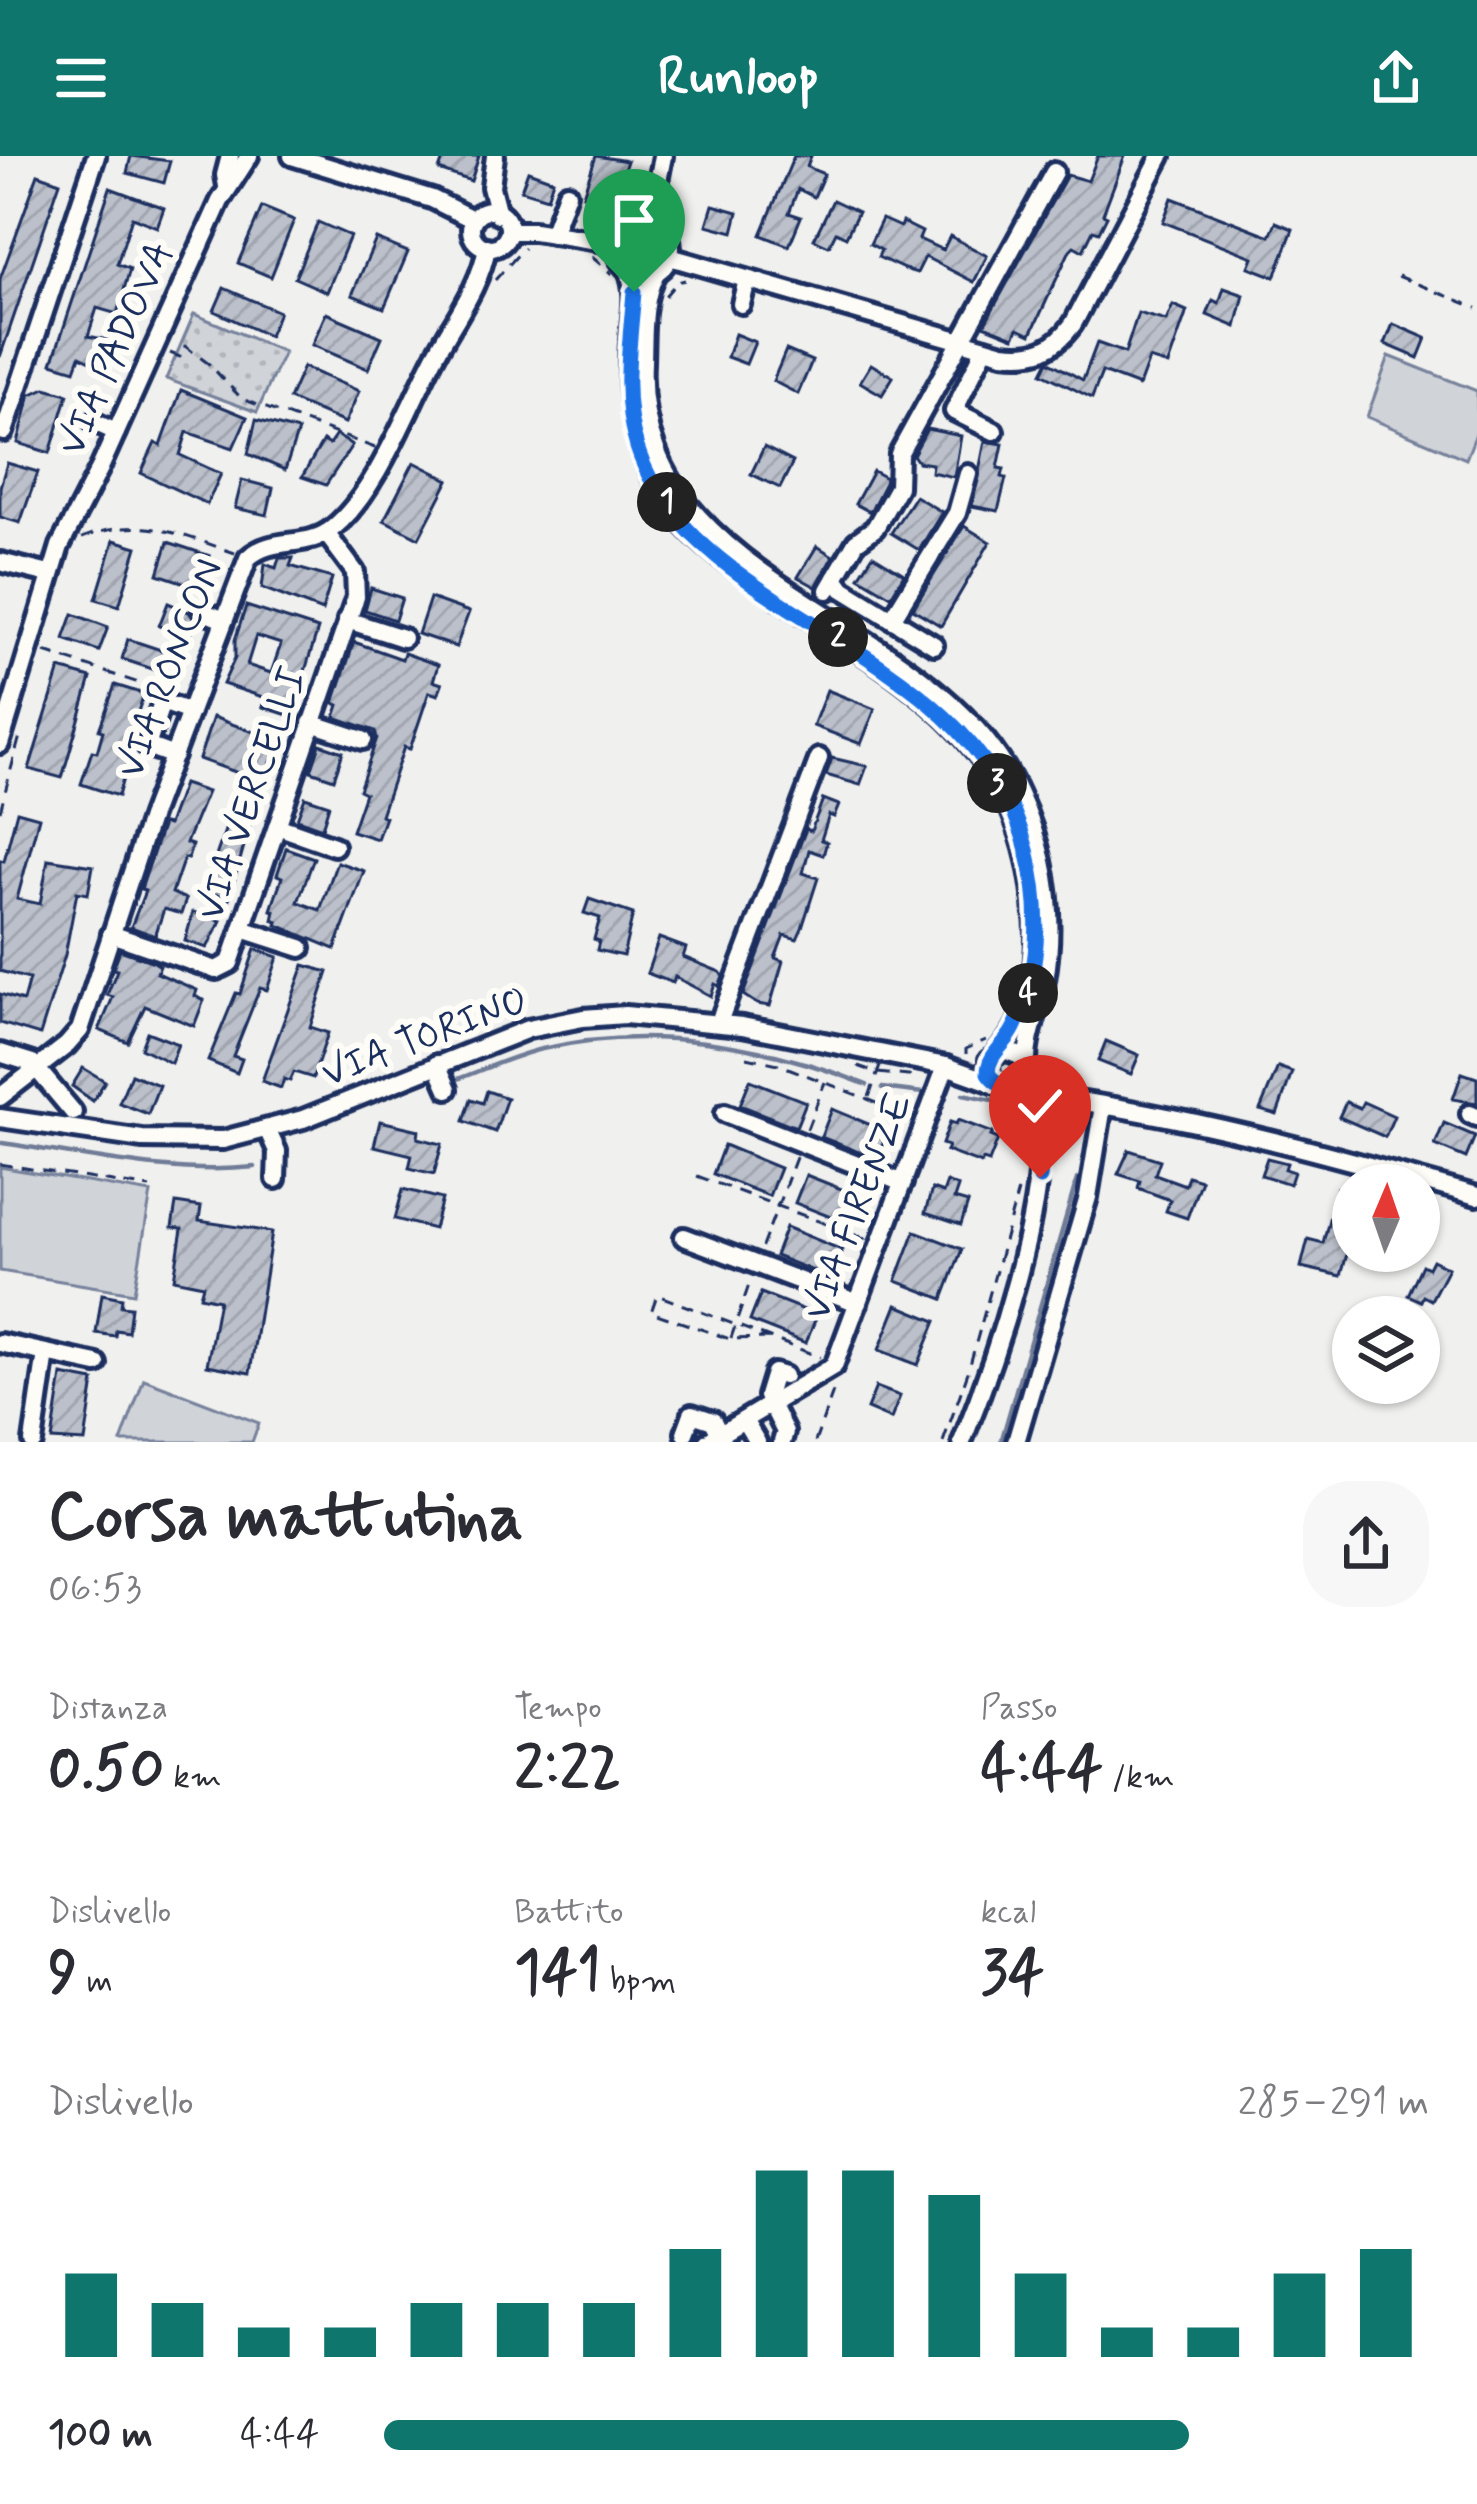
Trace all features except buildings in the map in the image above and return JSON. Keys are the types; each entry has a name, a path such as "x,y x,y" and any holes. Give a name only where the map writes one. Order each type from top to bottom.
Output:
{"street":[{"path":"4,432 97,156"},
{"name":"VIA PADOVA","path":"227,187 230,156"},
{"name":"VIA PADOVA","path":"0,744 3,721 60,546 227,187 249,156"},
{"path":"495,156 491,188 498,214 510,231"},
{"path":"650,222 662,156"},
{"path":"670,257 986,348 1037,354 1065,334 1161,156"},
{"path":"300,157 432,199 472,219"},
{"path":"934,645 832,584 856,542 874,528 898,487 899,454 1054,172"},
{"path":"552,234 567,193"},
{"path":"472,219 482,212 498,214"},
{"path":"472,219 473,238 487,247 500,246 510,231"},
{"path":"996,1084 988,1073 996,1046 1013,1032 1028,994 1036,927 1026,848 1006,797 943,712 908,683 746,577 675,514 646,470 632,425 629,370 634,292 617,244 629,226 650,222 670,238 670,257 656,273 648,294 645,423 659,464 686,506 754,566 916,672 953,702 986,740 1018,790 1039,847 1049,917 1045,979 1029,1036 1027,1069"},
{"path":"510,231 617,244"},
{"path":"326,533 347,513 385,453 473,288 487,247"},
{"path":"628,270 656,273"},
{"path":"741,304 747,280"},
{"path":"986,348 954,411 994,431"},
{"path":"94,422 116,432"},
{"path":"892,620 957,512 968,474"},
{"name":"VIA RONCON","path":"0,1097 80,1030 174,755 251,554 274,542 303,541 326,533"},
{"name":"VIA VERCELLI","path":"111,934 223,970 230,963 358,581 326,533"},
{"path":"0,562 50,574"},
{"path":"202,611 224,620"},
{"path":"347,620 403,638"},
{"path":"174,755 147,746 162,702 190,712"},
{"path":"311,723 363,740"},
{"path":"719,1022 819,758"},
{"path":"277,826 334,846"},
{"path":"242,928 301,948"},
{"name":"VIA TORINO","path":"0,1118 185,1142 268,1131 528,1029 625,1015 719,1022 881,1064 946,1066 1020,1091 1047,1129 1070,1127"},
{"path":"996,1046 1017,1053 1038,1084 1072,1100 1313,1149 1477,1196"},
{"name":"VIA TORINO","path":"946,1066 996,1046"},
{"path":"0,1053 38,1069 73,1112"},
{"path":"436,1064 448,1089"},
{"name":"VIA FIRENZE","path":"714,1438 832,1371 946,1066"},
{"path":"1032,1176 1070,1127 1077,1110 1072,1100"},
{"path":"1070,1127 1102,1112 1128,1108"},
{"path":"1016,1442 1088,1197 1102,1112"},
{"path":"725,1113 903,1183"},
{"path":"962,1442 1006,1310 1039,1119"},
{"path":"268,1131 277,1151 276,1178"},
{"path":"684,1238 858,1303"},
{"path":"0,1343 97,1364"},
{"path":"33,1442 46,1353"},
{"path":"782,1442 785,1432 767,1396 774,1373 784,1376"},
{"path":"685,1433 692,1414 712,1420 714,1438"},
{"path":"746,1422 757,1442"}],"path":[{"path":"496,281 510,260 532,245"},
{"path":"579,252 606,266 617,290"},
{"path":"1398,275 1477,308"},
{"path":"176,356 180,357 185,346 242,399 377,448"},
{"path":"60,546 76,551 81,538 140,525 240,555"},
{"path":"45,652 156,689"},
{"path":"966,1049 996,1046"},
{"path":"748,1057 826,1082 926,1123"},
{"path":"845,1061 881,1064 929,1078"},
{"path":"869,1099 881,1064"},
{"path":"730,1340 826,1082"},
{"path":"0,1164 150,1188"},
{"path":"697,1176 880,1244"},
{"path":"943,1442 1032,1176"},
{"path":"770,1338 730,1340 651,1312 657,1295 735,1324 822,1358 826,1364"},
{"path":"815,1442 838,1378"}],"shaded area":[{"path":"194,314 284,352 257,412 166,379"},
{"path":"1389,356 1477,391 1477,431 1466,459 1367,417"},
{"path":"0,1167 151,1193 134,1293 0,1271"},
{"path":"144,1379 259,1423 252,1442 121,1442"}],"waterway":[{"path":"455,1080 542,1049 624,1038 748,1049 867,1085"},
{"path":"882,1088 923,1093"},
{"path":"963,1094 1013,1104"},
{"path":"2,1143 160,1167 255,1167"},
{"path":"1001,1442 1077,1179"}],"route":[{"path":"634,292 629,370 632,425 646,470 675,514 746,577 908,683 943,712 1006,797 1026,848 1033,887 1035,952 1022,1011 1008,1041 987,1066 990,1079 1020,1091 1038,1114 1040,1178"}]}
